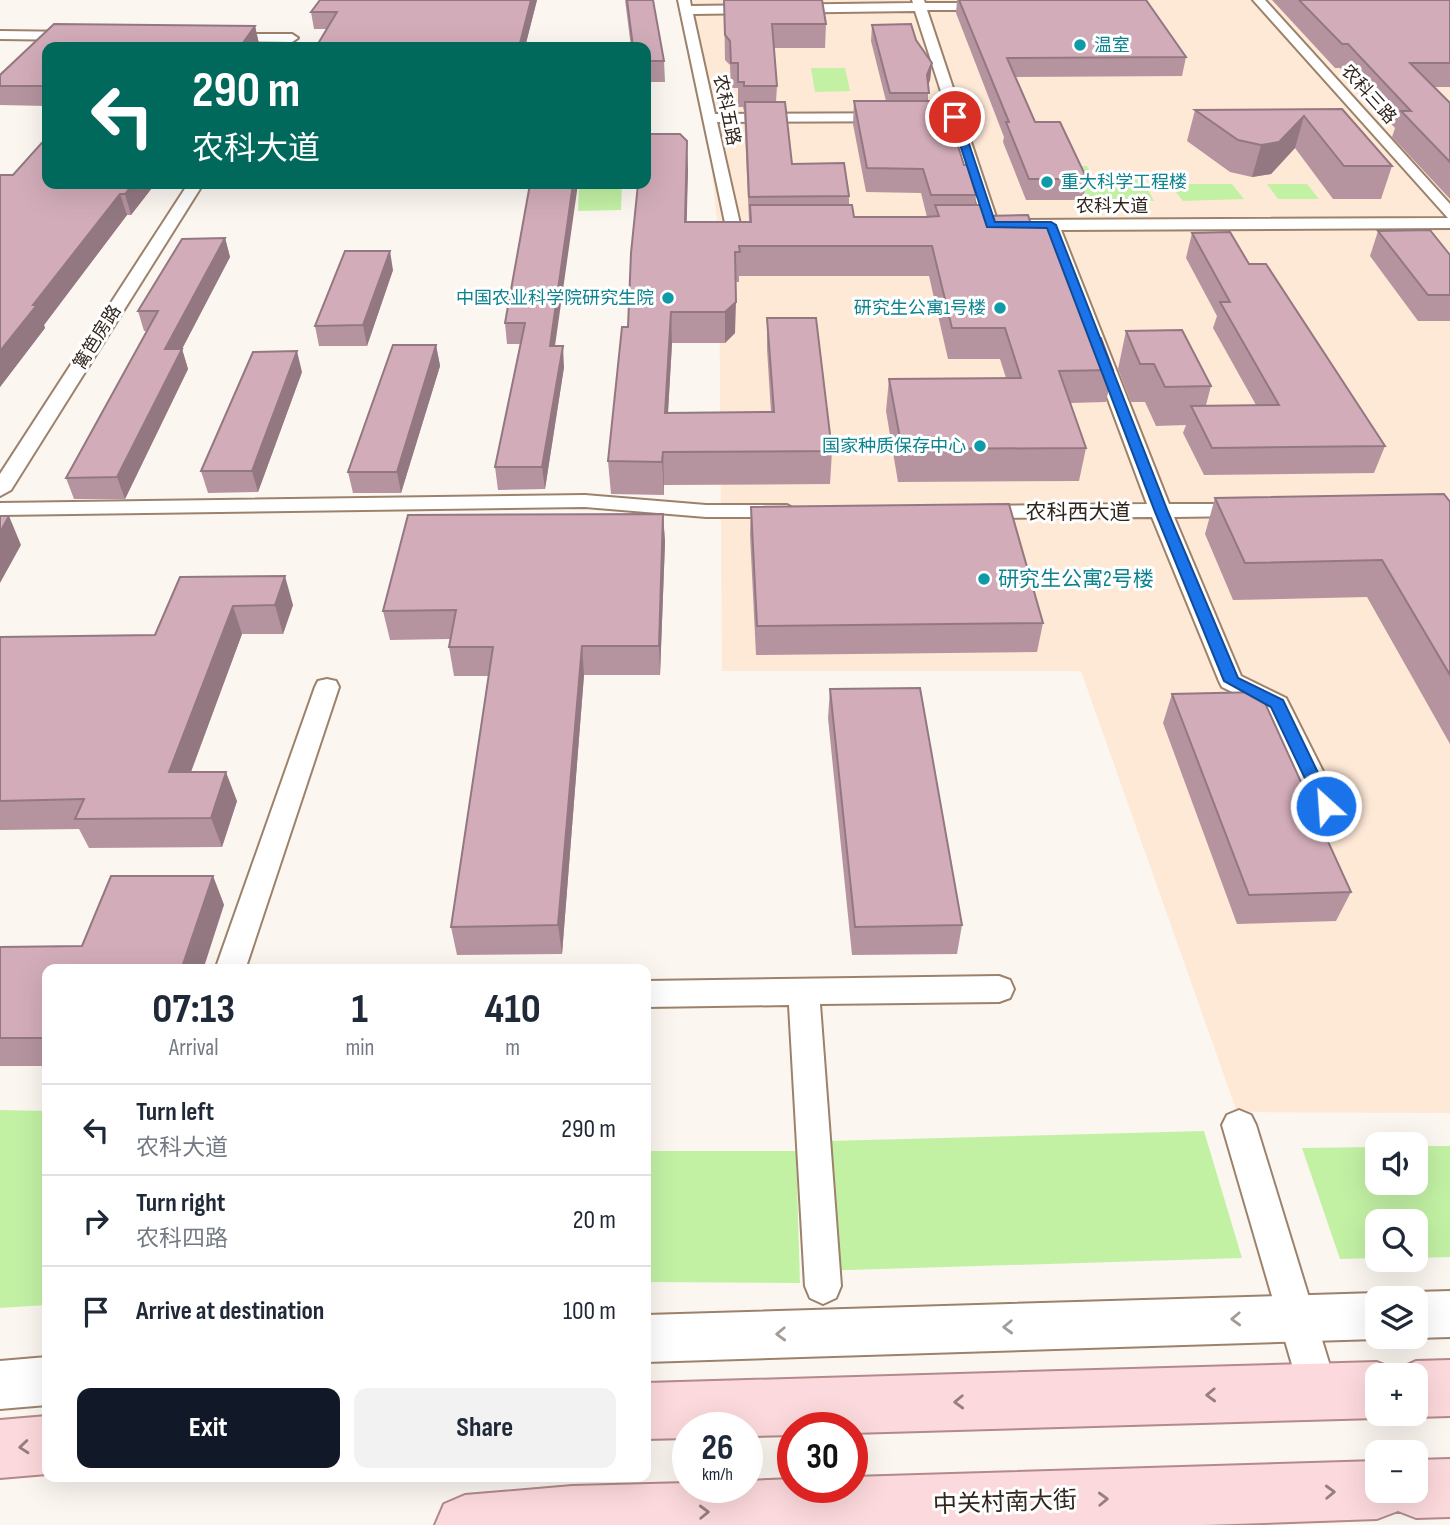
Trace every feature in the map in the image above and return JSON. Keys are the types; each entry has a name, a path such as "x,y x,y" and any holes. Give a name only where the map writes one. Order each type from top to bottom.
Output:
{"main road":[{"path":"1428,1389 1450,1388"},
{"path":"651,1411 1365,1390"},
{"path":"0,1449 42,1445"},
{"path":"1428,1489 1450,1488"},
{"name":"中关村南大街","path":"465,1525 572,1516 1365,1490"}],"street":[{"name":"农科三路","path":"1259,0 1450,214"},
{"path":"685,5 920,3 1001,6"},
{"path":"709,118 955,117 920,3"},
{"name":"农科五路","path":"685,5 733,229"},
{"path":"0,36 97,36"},
{"path":"208,37 292,38 289,42"},
{"name":"农科大道","path":"955,117 985,225 1450,223"},
{"name":"篱笆房路","path":"0,490 192,189"},
{"path":"1051,225 1161,512 1231,681 1277,704 1326,806"},
{"path":"733,229 774,228"},
{"path":"0,509 585,501 706,511 803,511"},
{"name":"农科西大道","path":"954,512 1271,509"},
{"path":"232,964 327,687"},
{"path":"651,994 999,989"},
{"path":"804,992 823,1286"},
{"path":"1239,1125 1319,1392"},
{"path":"1428,1315 1450,1314"},
{"path":"651,1339 1365,1316"},
{"path":"0,1385 42,1381"}],"shaded area":[{"path":"694,0 1450,0 1450,1113 1237,1112 1081,671 722,671 719,240"}],"green space":[{"path":"811,68 845,68 850,91 815,92"},
{"path":"1072,166 1087,166 1092,175 1140,175 1154,201 1088,201"},
{"path":"1176,184 1232,184 1244,199 1183,201 1172,187"},
{"path":"1267,184 1307,184 1319,199 1278,199"},
{"path":"579,189 622,189 621,210 578,211"},
{"path":"0,1110 42,1111 42,1305 0,1308"},
{"path":"1204,1131 1242,1258 816,1271 828,1141"},
{"path":"1428,1146 1450,1146 1450,1257 1428,1258 1428,1209 1365,1209 1365,1258 1340,1259 1302,1148 1365,1147 1365,1195 1428,1195"},
{"path":"651,1151 796,1151 800,1283 651,1282"}],"building":[{"path":"320,0 531,0 520,42 319,42 337,12 311,12"},
{"path":"627,0 653,0 664,61 651,61 651,42 632,42"},
{"path":"724,0 822,0 826,24 772,24 777,86 744,86 744,82 738,82 738,63 731,63 730,41 725,35"},
{"path":"959,0 1146,0 1186,57 1007,58 1035,122 1060,122 1087,179 1029,179 1006,122 1009,122"},
{"path":"1299,0 1450,0 1450,63 1410,63 1450,103 1450,162 1401,111 1411,111 1348,44 1342,44"},
{"path":"54,24 255,26 244,42 42,42 42,86 0,86 0,75"},
{"path":"911,24 916,40 932,63 927,75 929,93 890,93 872,25"},
{"path":"854,101 944,101 976,195 931,195 923,169 867,168"},
{"path":"745,102 785,102 792,164 844,163 849,196 749,197"},
{"path":"1342,109 1392,166 1344,166 1304,116 1279,142 1261,145 1238,140 1195,110"},
{"path":"651,134 680,134 687,141 685,222 751,222 750,205 852,205 854,217 925,217 939,216 935,205 982,205 985,216 1028,215 1032,227 1049,227 1092,337 1101,338 1113,370 1059,371 1086,448 902,449 889,379 1021,378 1005,328 952,328 932,246 739,246 740,252 735,252 736,302 725,312 671,312 665,413 774,412 767,318 816,318 832,451 663,452 662,462 608,461 622,327 628,327 637,189 651,189"},
{"path":"42,143 42,189 129,189 125,194 120,194 0,351 0,175 13,175"},
{"path":"529,189 572,189 550,346 563,346 542,467 495,467 525,323 505,323"},
{"path":"1430,230 1450,255 1450,295 1428,295 1378,231"},
{"path":"1230,232 1249,264 1266,264 1385,446 1212,448 1191,406 1279,405 1220,302 1230,302 1192,233"},
{"path":"225,238 165,349 182,349 117,477 66,478 158,311 138,311 182,239"},
{"path":"345,251 390,251 363,325 315,326"},
{"path":"1182,330 1211,386 1165,387 1154,364 1140,364 1126,331"},
{"path":"393,345 436,345 397,472 348,472"},
{"path":"297,351 252,471 201,471 253,352"},
{"path":"1444,494 1450,502 1450,675 1382,560 1245,563 1215,498"},
{"path":"1009,504 1043,623 757,626 751,507"},
{"path":"663,514 659,646 582,646 558,925 451,927 493,647 449,647 456,610 383,611 408,515"},
{"path":"0,516 9,516 0,532"},
{"path":"285,576 275,605 233,606 169,772 226,772 211,818 75,819 84,799 0,801 0,637 155,635 180,577"},
{"path":"920,688 962,925 855,927 830,689"},
{"path":"1260,692 1351,892 1249,895 1172,694"},
{"path":"111,876 213,876 183,964 42,964 42,1038 0,1038 0,947 82,946"}],"place":[{"name":"温室","path":"1080,45"},
{"name":"重大科学工程楼","path":"1047,182"},
{"name":"中国农业科学院研究生院","path":"668,298"},
{"name":"研究生公寓1号楼","path":"1000,308"},
{"name":"国家种质保存中心","path":"980,446"},
{"name":"研究生公寓2号楼","path":"984,579"}],"route":[{"path":"955,117 991,225 1051,225 1161,512 1231,681 1277,704 1326,806"}]}
